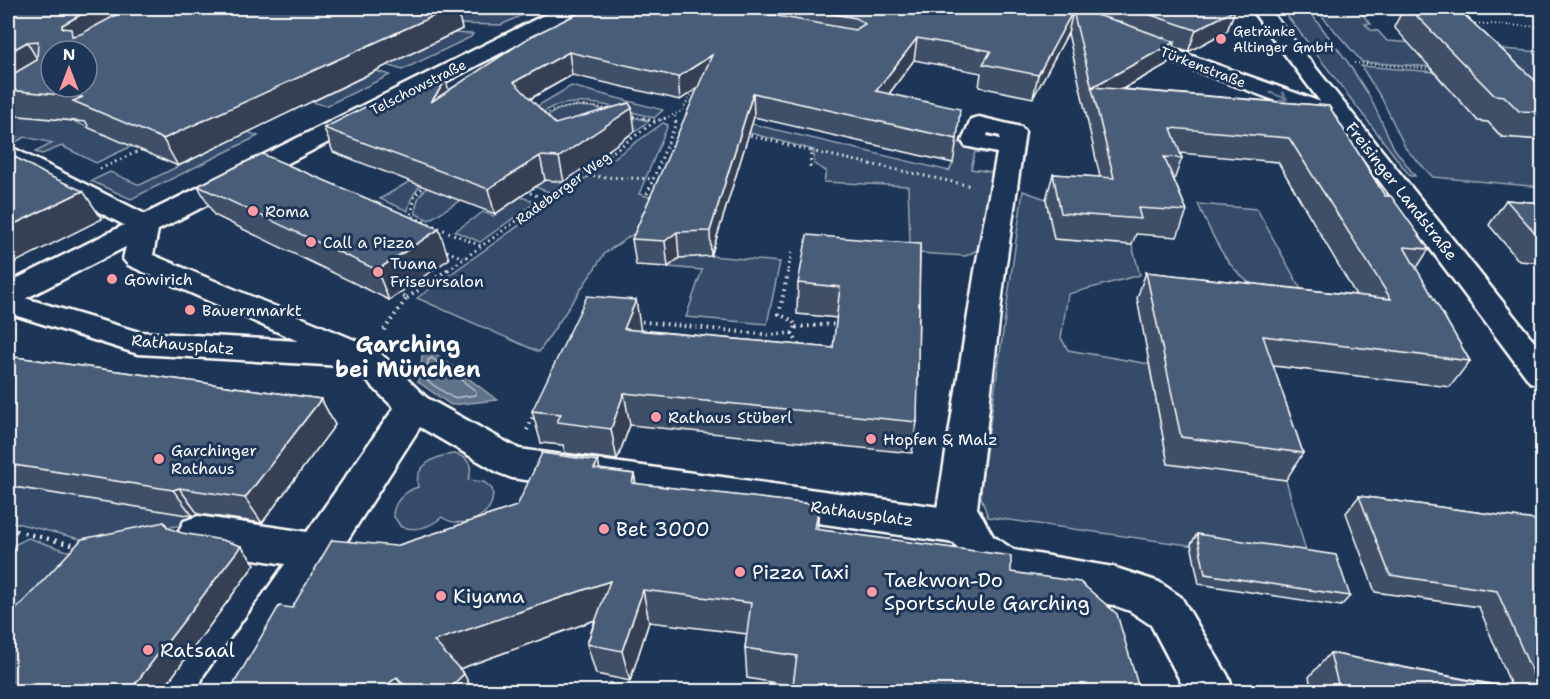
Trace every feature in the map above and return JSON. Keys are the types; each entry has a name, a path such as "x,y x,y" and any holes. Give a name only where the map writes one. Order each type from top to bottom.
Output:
{"street":[{"name":"Telschowstraße","path":"8,295 571,8"},
{"name":"Freisinger Landstraße","path":"1259,8 1542,374"},
{"name":"Türkenstraße","path":"1112,34 1319,111 1346,118"},
{"path":"1010,148 963,518 978,548 1004,567 1113,585 1144,596 1166,611 1211,692"},
{"path":"8,154 145,225"},
{"name":"Rathausplatz","path":"145,225 138,259 364,357 414,407 512,463 963,518"},
{"name":"Rathausplatz","path":"8,303 138,343 364,357"},
{"path":"223,692 414,407"},
{"path":"198,533 312,559"}],"path":[{"path":"1466,23 1542,27"},
{"path":"1354,63 1438,70"},
{"path":"675,116 688,106 699,78"},
{"path":"536,119 554,109 572,105 592,105 613,110"},
{"path":"624,113 656,121"},
{"path":"675,116 686,119"},
{"path":"647,194 676,123 675,116"},
{"name":"Radeberger Weg","path":"408,298 656,121 675,116"},
{"path":"743,133 811,151 1003,193"},
{"path":"810,167 811,151"},
{"path":"581,176 654,179"},
{"path":"431,181 415,195 411,216 481,246"},
{"path":"518,189 548,200"},
{"path":"431,234 440,228"},
{"path":"437,247 463,259"},
{"path":"792,252 779,314 793,321 796,327"},
{"path":"364,357 408,298 399,294"},
{"path":"626,320 770,335 792,333"},
{"path":"632,331 635,321"},
{"path":"796,327 838,324"},
{"path":"792,333 796,327"},
{"path":"792,333 802,351"},
{"path":"512,463 539,403"},
{"path":"8,529 73,545 84,544"},
{"path":"608,692 612,678"},
{"path":"768,692 770,682"}],"shaded area":[{"path":"519,8 537,8 501,25 407,23 415,14 514,15"},
{"path":"1281,8 1307,8 1347,61 1370,97 1394,148 1415,176 1410,176"},
{"path":"1315,8 1356,8 1371,24 1365,24 1371,30 1378,31 1387,41 1542,52 1542,103 1491,71 1362,62"},
{"path":"432,32 473,34 402,70 387,65"},
{"path":"1361,66 1434,72 1444,84 1453,84 1448,88 1456,97 1465,98 1470,112 1478,121 1488,122 1501,137 1542,140 1542,187 1433,177 1406,149 1382,99"},
{"path":"376,71 390,75 326,106 312,102"},
{"path":"571,86 663,110 654,118 591,103 565,104 552,107 462,160 452,157"},
{"path":"575,106 593,107 649,121 626,138 613,132 564,182 549,192 468,163 557,110"},
{"path":"8,109 42,118 73,121 132,146 96,163 62,146 42,154 35,152 53,143 25,137 8,146 8,143 17,137 8,136 8,118 12,115"},
{"path":"693,110 949,171 953,163 955,142 990,149 995,154 975,152 971,169 992,172 981,248 966,256 886,251 887,243 910,242 908,186 824,182 826,171 814,164 814,150 691,117"},
{"path":"663,123 668,125 639,194 653,198 639,230 605,253 539,352 417,298"},
{"path":"248,132 258,136 131,199 91,181 110,172 140,185"},
{"path":"437,165 415,192 408,211 380,199"},
{"path":"434,182 486,184 429,220 416,214 417,204 422,192"},
{"path":"1023,191 1046,199 1054,239 1132,245 1140,275 1068,294 1061,338 1068,350 1149,364 1168,463 1286,480 1309,562 988,517 980,494"},
{"path":"521,197 536,202 480,242 455,231 483,212 493,216"},
{"path":"1198,204 1257,209 1310,306 1265,292 1241,276 1224,255"},
{"path":"699,255 780,262 767,324 686,317 702,270 668,267 679,258"},
{"path":"454,454 463,457 469,463 468,480 484,482 492,489 493,498 490,506 484,513 468,522 459,523 442,517 423,528 401,527 393,515 398,501 409,491 418,487 419,473 427,463 433,459"},
{"path":"8,486 192,515 183,525 96,539 80,539 8,521"},
{"path":"28,538 67,551 91,551 8,660 8,548"}],"water":[{"path":"424,345 497,400 451,405 418,382"}],"building":[{"path":"8,8 93,8 62,25 62,28 71,29 72,36 81,34 129,8 451,8 163,139 73,101 99,99 99,39 39,39 39,93 8,90 8,77 37,60 38,41 27,42 8,53"},
{"path":"589,8 733,8 855,30 865,24 856,18 798,8 1071,8 1117,21 1175,42 1092,87 1329,106 1385,196 1391,196 1429,249 1404,247 1470,361 1263,336 1303,453 1181,437 1146,272 1391,299 1289,138 1171,128 1182,158 1164,157 1187,211 1138,208 1141,219 1061,213 1053,174 1114,178 1073,11 1038,75 983,64 991,51 917,38 876,91 960,109 957,139 753,93 710,231 677,232 665,241 632,239 712,55 678,77 569,52 514,82 555,124 629,103 632,108 559,157 540,156 488,189 324,128 369,105 384,111 446,80 431,102 530,37"},
{"path":"1127,8 1233,8 1235,10 1196,30"},
{"path":"1409,8 1457,8 1542,87 1542,112 1519,111 1504,96 1494,95"},
{"path":"8,153 47,175 83,191 8,227"},
{"path":"262,154 439,229 377,270 198,186"},
{"path":"1506,200 1542,203 1542,237 1538,236"},
{"path":"807,235 920,244 917,422 624,393 611,429 557,422 561,414 532,411 587,296 636,300 624,329 833,348 840,287 798,283"},
{"name":"Garchinger Rathaus","path":"8,356 321,399 245,498 179,488 173,490 8,464"},
{"path":"542,453 598,461 594,469 634,474 632,483 819,505 815,529 1011,556 1011,572 1080,582 1117,614 1140,692 792,692 797,656 745,648 751,603 643,590 622,651 587,644 610,581 434,641 464,674 445,692 411,692 397,677 378,692 229,692 279,606 292,608 332,540 396,546 517,506"},
{"path":"1359,496 1542,521 1542,687 1538,686 1497,591 1390,575"},
{"path":"164,522 168,528 182,533 241,546 129,692 33,692 34,689 8,683 8,618 82,539"},
{"path":"1197,534 1336,555 1350,596 1205,574"},
{"path":"1330,653 1528,692 1340,692"}],"place":[{"name":"Getränke Altinger GmbH","path":"1221,39"},
{"name":"Roma","path":"253,211"},
{"name":"Call a Pizza","path":"311,242"},
{"name":"Tuana Friseursalon","path":"378,272"},
{"name":"Gowirich","path":"112,279"},
{"name":"Bauernmarkt","path":"190,310"},
{"name":"Rathaus Stüberl","path":"656,417"},
{"name":"Hopfen & Malz","path":"871,439"},
{"name":"Garchinger Rathaus","path":"159,459"},
{"name":"Bet 3000","path":"604,529"},
{"name":"Pizza Taxi","path":"740,572"},
{"name":"Taekwon-Do Sportschule Garching","path":"872,592"},
{"name":"Kiyama","path":"441,596"},
{"name":"Ratsaal","path":"148,650"}],"district":[{"name":"Garching bei München","path":"408,356"}]}
